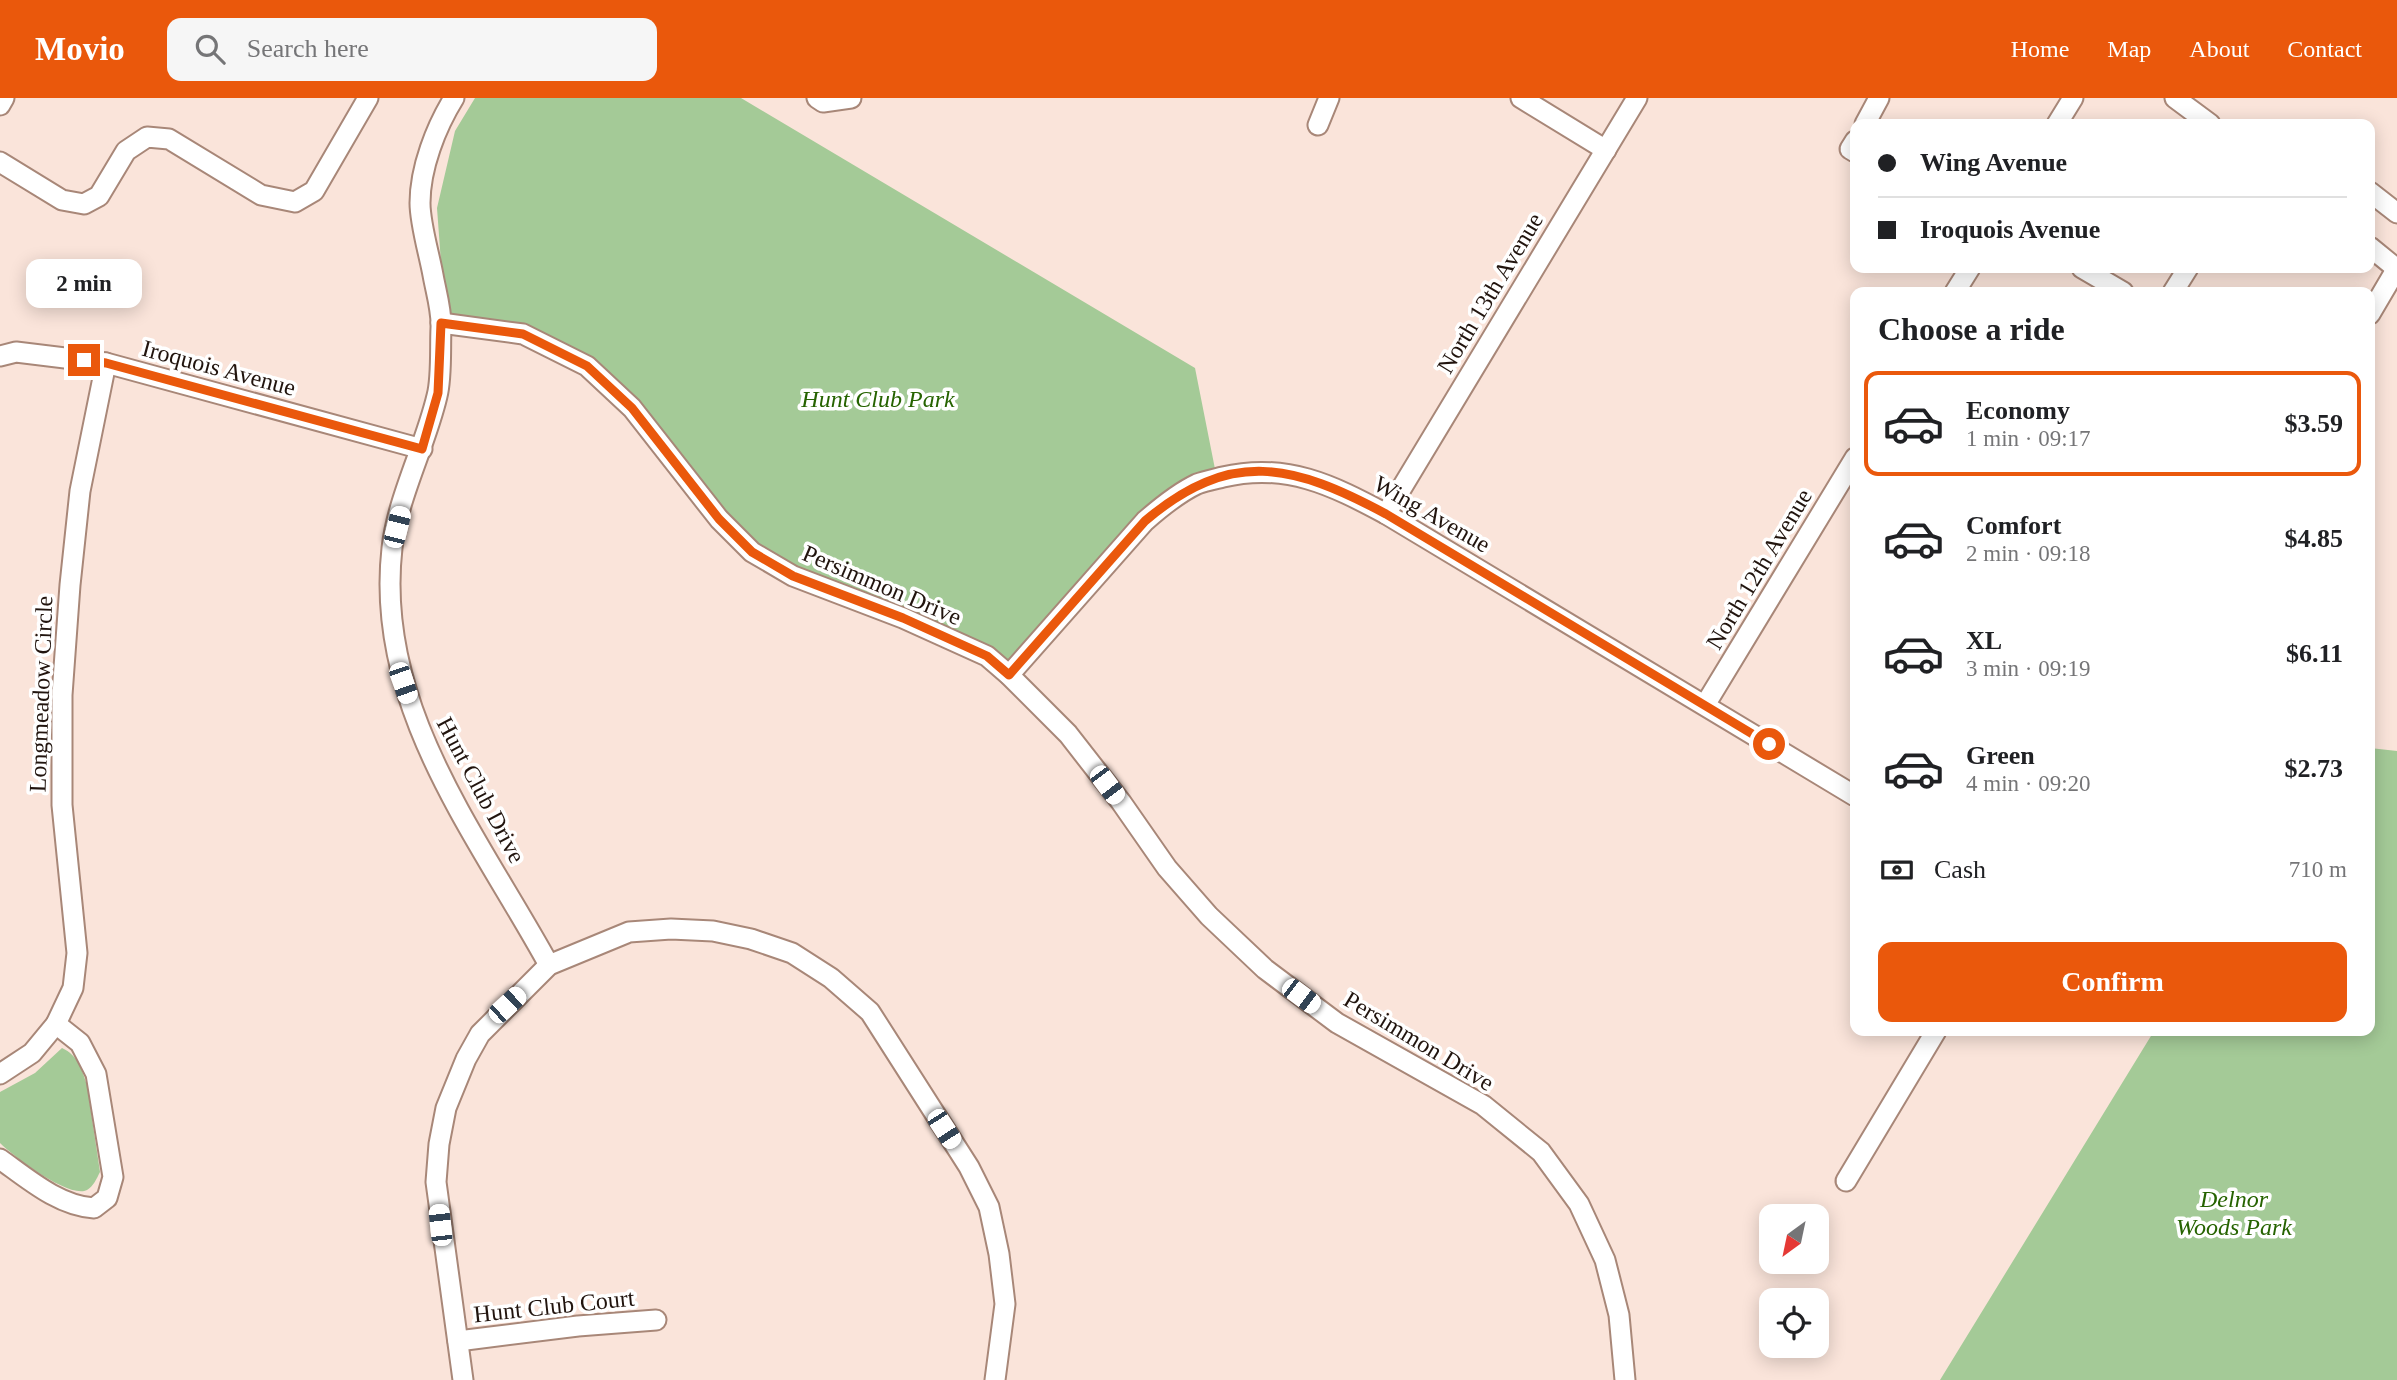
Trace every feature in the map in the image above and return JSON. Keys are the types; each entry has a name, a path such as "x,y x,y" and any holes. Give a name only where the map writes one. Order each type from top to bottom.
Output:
{"street":[{"path":"0,105 4,98"},
{"path":"0,162 62,200 84,204 99,196 126,151 147,136 169,139 261,195 295,202 314,191 368,98"},
{"name":"Hunt Club Drive","path":"454,98 428,152 420,203 441,323 438,393 422,449 407,487 392,546 394,640 403,683 436,770 549,965"},
{"path":"817,98 823,102 851,98"},
{"path":"1318,124 1329,98"},
{"path":"1521,98 1605,150"},
{"name":"North 13th Avenue","path":"1386,514 1637,98"},
{"path":"1868,119 1879,98"},
{"path":"2060,119 2073,98"},
{"path":"2175,98 2203,119"},
{"path":"2375,196 2397,213"},
{"path":"2375,251 2397,269 2375,306"},
{"path":"2091,273 2114,287"},
{"name":"Persimmon Drive","path":"441,323 523,334 587,366 632,408 719,519 752,552 793,576 903,618 987,656 1009,675 1068,734 1209,916 1265,969 1338,1023 1483,1105 1541,1152 1579,1204 1605,1260 1619,1315 1625,1380"},
{"name":"Iroquois Avenue","path":"0,356 16,352 106,363 422,449"},
{"name":"Longmeadow Circle","path":"0,1074 32,1054 56,1024 73,988 77,953 62,805 62,695 80,491 106,363"},
{"name":"North 12th Avenue","path":"1705,705 1850,466"},
{"name":"Wing Avenue","path":"1009,675 1145,521 1169,501 1199,483 1234,474 1269,470 1301,477 1347,493 1386,514 1850,793"},
{"path":"463,1380 436,1182 439,1144 446,1108 466,1059 480,1034 549,965 629,932 671,929 713,931 751,939 792,953 831,978 870,1012 969,1167 989,1207 999,1254 1005,1304 995,1380"},
{"path":"0,1159 35,1185 78,1207 94,1208 107,1198 113,1177 96,1074 80,1043 56,1024"},
{"path":"1846,1181 1933,1036"},
{"name":"Hunt Club Court","path":"458,1341 578,1326 656,1320"}],"green space":[{"name":"Hunt Club Park","path":"475,98 741,98 1195,368 1215,469 1175,487 1010,663 803,573 754,546 587,366 445,317 437,208 455,131"},
{"name":"Delnor Woods Park","path":"2375,749 2397,751 2397,1380 1940,1380 2151,1036 2375,1036"},
{"path":"62,1048 76,1059 87,1085 100,1172 87,1190 79,1191 55,1183 28,1166 0,1143 0,1092 35,1073"}],"route":[{"path":"84,360 106,363 422,449 438,393 441,323 523,334 587,366 632,408 719,519 752,552 793,576 903,618 987,656 1009,675 1145,521 1169,501 1199,483 1234,474 1269,470 1301,477 1347,493 1386,514 1769,744"}]}
